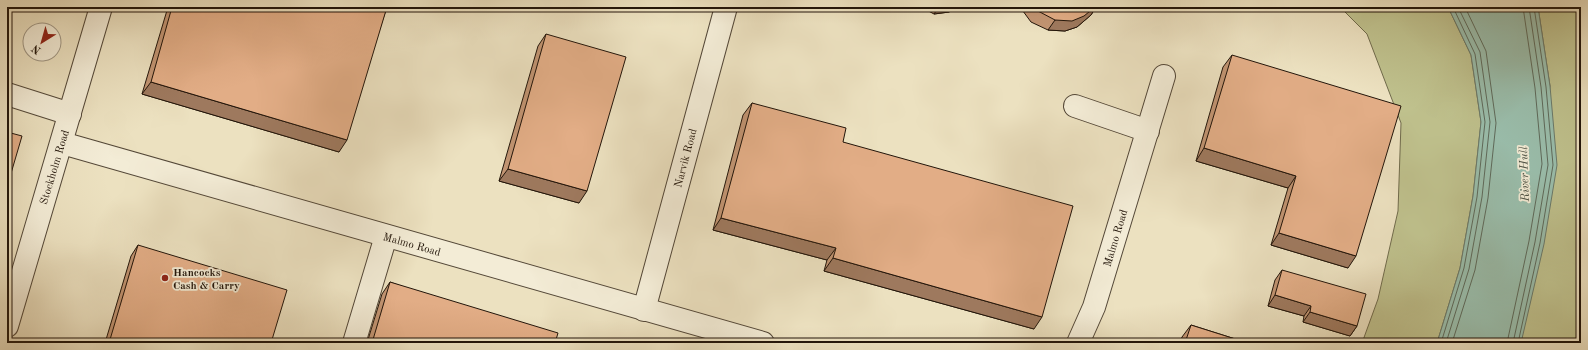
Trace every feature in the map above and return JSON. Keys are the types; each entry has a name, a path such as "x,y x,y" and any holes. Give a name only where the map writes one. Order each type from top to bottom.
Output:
{"street":[{"name":"Stockholm Road","path":"7,326 101,7"},
{"name":"Narvik Road","path":"644,310 726,7"},
{"name":"Malmo Road","path":"1078,343 1094,308 1164,76"},
{"path":"7,94 70,114"},
{"path":"1075,106 1148,131"},
{"name":"Malmo Road","path":"62,143 763,343"},
{"path":"354,343 386,236"}],"green space":[{"path":"1340,7 1448,7 1471,55 1481,122 1473,196 1460,268 1437,343 1362,343 1378,299 1398,211 1401,123 1367,34"},
{"path":"1538,7 1581,7 1581,343 1521,343 1550,86"}],"water":[{"name":"River Hull","path":"1448,7 1538,7 1550,86 1557,165 1544,244 1521,343 1437,343 1460,268 1473,196 1481,122 1471,55"}],"building":[{"path":"172,7 387,7 347,140 151,82"},
{"path":"1035,7 1095,7 1084,16 1072,21 1055,20 1038,11"},
{"path":"546,34 626,57 587,191 508,169"},
{"path":"1232,55 1401,106 1356,256 1279,233 1296,176 1204,148"},
{"path":"752,103 846,128 843,142 1073,206 1042,317 833,258 836,248 721,218"},
{"path":"7,132 22,136 7,187"},
{"name":"Hancocks Cash & Carry","path":"138,245 287,290 271,343 252,343 246,341 245,343 109,343"},
{"path":"1282,270 1366,294 1357,326 1310,312 1311,306 1275,295"},
{"path":"390,282 558,333 555,343 372,343"},
{"path":"1191,325 1248,343 1185,343"}],"place":[{"name":"Hancocks Cash & Carry","path":"165,278"}]}
